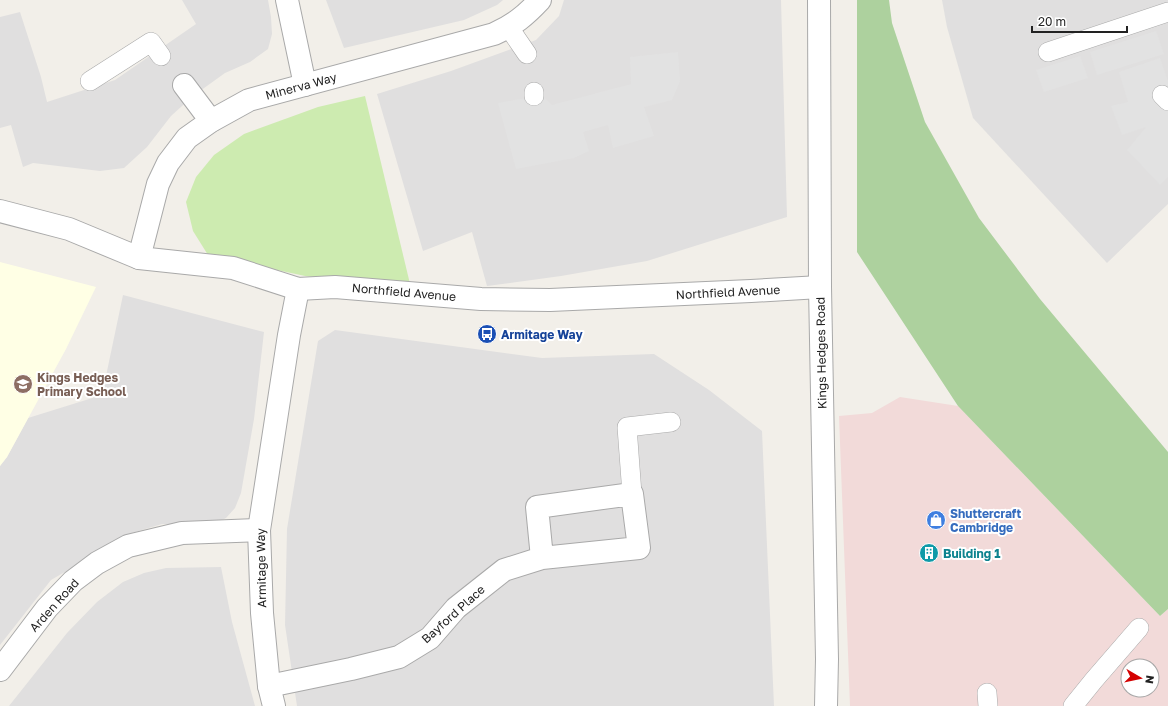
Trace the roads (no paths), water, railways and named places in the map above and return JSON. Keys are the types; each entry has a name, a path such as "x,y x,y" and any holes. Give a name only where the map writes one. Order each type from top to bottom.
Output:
{"street":[{"path":"286,0 305,85"},
{"name":"Minerva Way","path":"139,258 158,184 168,164 187,138 211,120 249,100 494,34 510,27 527,15 540,0"},
{"name":"Kings Hedges Road","path":"819,0 820,287 827,651 826,706"},
{"path":"184,85 211,120"},
{"name":"Northfield Avenue","path":"0,211 69,229 139,258 233,268 298,289 336,287 481,299 550,300 820,287"},
{"name":"Armitage Way","path":"271,696 262,613 259,530 289,336 298,289"},
{"path":"542,558 537,507 632,494"},
{"name":"Bayford Place","path":"271,696 351,669 399,657 430,638 456,608 504,570 542,558 639,548 632,494"},
{"name":"Arden Road","path":"0,670 48,608 73,581 97,563 128,546 182,533 259,530"}],"lane":[{"path":"1048,52 1168,12"},
{"path":"510,27 527,54"},
{"path":"90,81 151,42 161,56"},
{"path":"632,494 627,427 672,422"},
{"path":"1073,706 1139,628"}],"place":[{"name":"Armitage Way","path":"487,334"},
{"name":"Kings Hedges Primary School","path":"23,384"},
{"name":"Shuttercraft Cambridge","path":"936,520"},
{"name":"Building 1","path":"929,553"}]}
